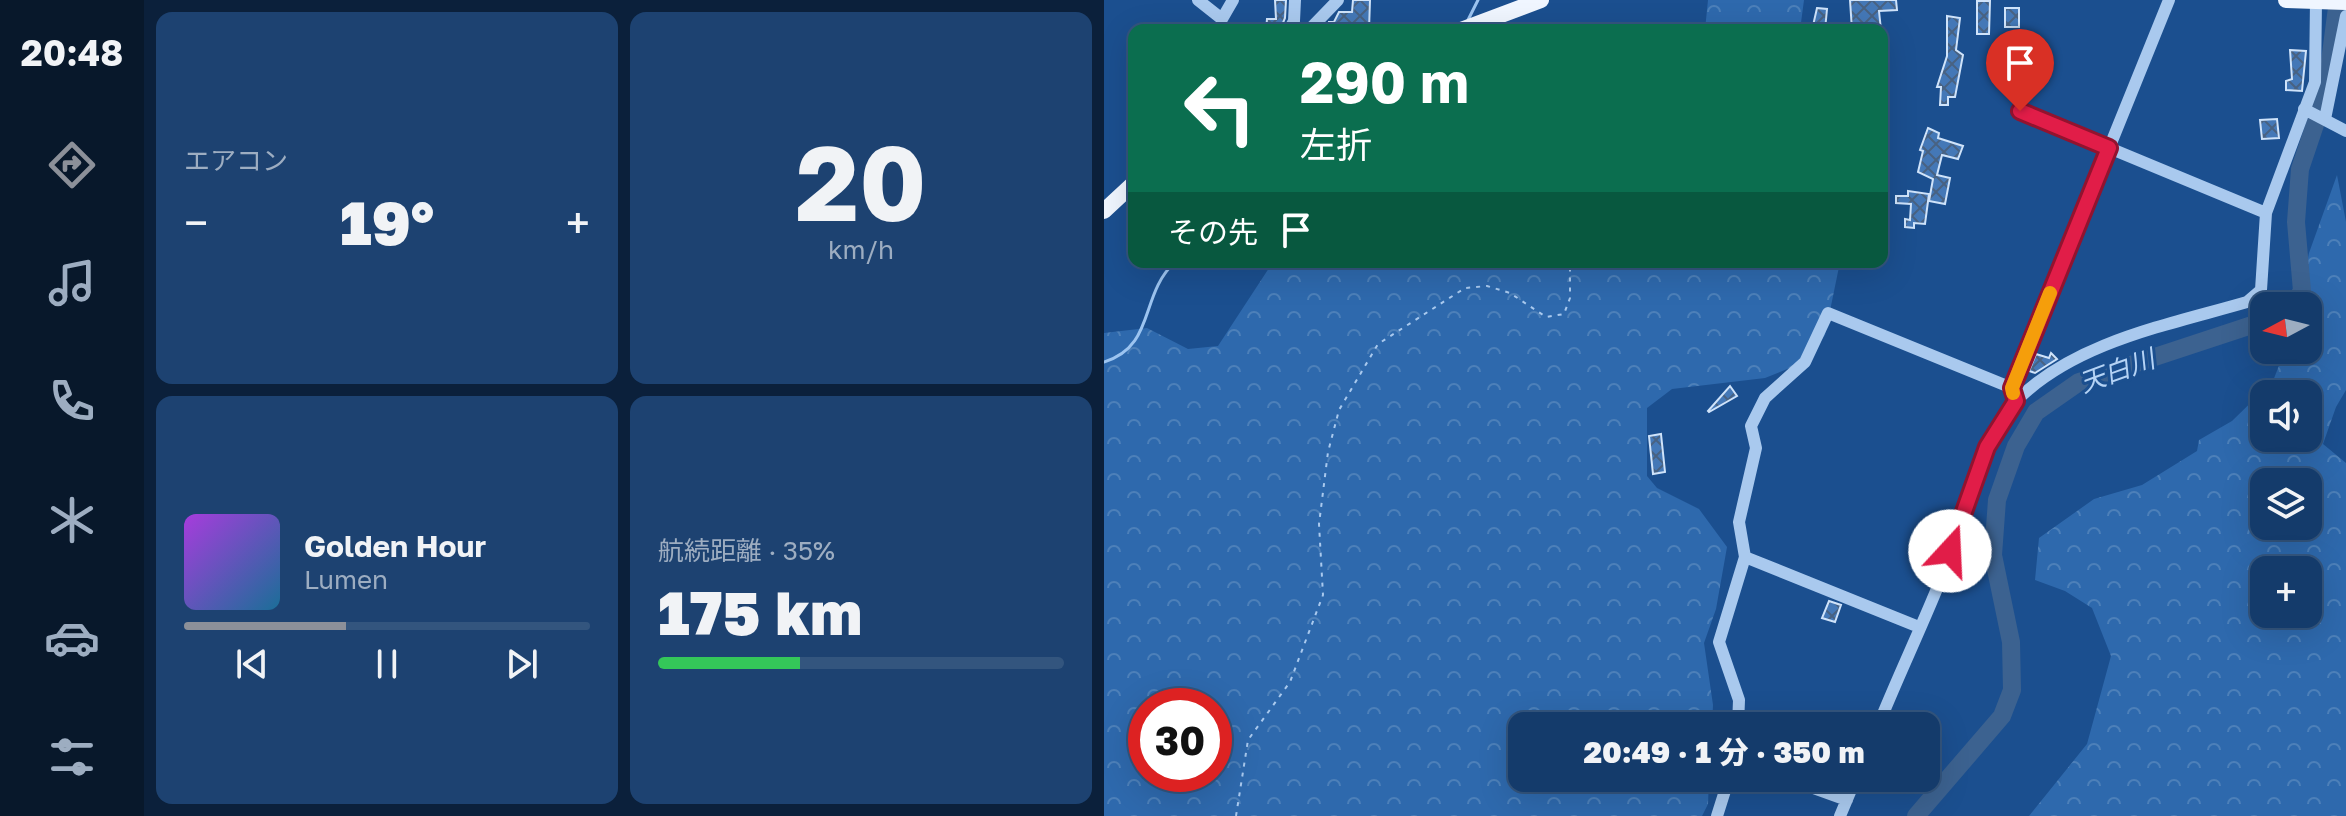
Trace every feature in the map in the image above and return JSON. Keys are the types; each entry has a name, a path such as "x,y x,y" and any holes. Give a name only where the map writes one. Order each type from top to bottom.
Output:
{"main road":[{"path":"1477,24 1541,0"},
{"path":"2286,0 2346,2"},
{"path":"1104,211 1128,189"}],"street":[{"path":"1198,0 1222,19 1233,0"},
{"path":"1292,24 1295,0"},
{"path":"1315,24 1338,0"},
{"path":"2016,401 2012,388 2169,0"},
{"path":"1884,712 1961,524 1987,447 2016,401 2065,365 2104,346 2256,297 2264,280 2266,213 2316,73 2316,0"},
{"path":"2325,119 2346,16"},
{"path":"2304,109 2346,131"},
{"path":"2020,111 2266,213"},
{"path":"1739,712 1739,700 1719,642 1745,557 1739,522 1756,448 1751,435 1755,414 1771,392 1805,362 1828,313 2012,388"},
{"path":"1745,557 1919,627"},
{"path":"1717,816 1725,792"},
{"path":"1825,792 1847,800"},
{"path":"1840,816 1850,792"}],"path":[{"path":"1236,816 1248,740 1290,682 1323,595 1319,524 1328,452 1339,410 1378,344 1465,288 1487,286 1510,293 1546,317 1564,314 1570,298 1570,268"}],"green space":[{"path":"1708,0 1804,0 1801,24 1706,24"},
{"path":"2337,175 2346,222 2346,390 2336,407 2323,444 2346,463 2346,816 2029,816 2087,744 2111,656 2092,608 2065,591 2035,580 2039,538 2094,499 2142,485 2197,451 2199,440 2232,421 2250,403 2250,452 2322,452 2322,380 2273,380 2280,364 2322,364 2322,292 2302,292 2309,253"},
{"path":"1269,268 1839,268 1825,335 1807,361 1765,378 1672,389 1647,408 1647,476 1657,488 1699,509 1727,547 1716,609 1704,643 1713,712 1508,712 1508,792 1708,792 1708,804 1702,816 1104,816 1104,333 1147,328 1188,349 1218,346"}],"building":[{"path":"1275,0 1286,0 1282,24 1267,24 1267,19 1276,19"},
{"path":"1353,0 1370,0 1369,24 1329,24 1334,22 1339,12 1352,12"},
{"path":"1850,0 1896,0 1897,10 1879,11 1880,24 1852,24"},
{"path":"1977,1 1990,1 1989,34 1977,34"},
{"path":"1817,8 1827,9 1826,24 1813,24"},
{"path":"2005,8 2019,8 2019,27 2005,27"},
{"path":"1947,16 1960,18 1956,50 1963,55 1955,97 1948,97 1948,105 1940,105 1941,87 1937,87 1947,56"},
{"path":"2290,50 2306,51 2302,91 2286,90 2286,81 2292,79"},
{"path":"2277,119 2279,138 2262,139 2260,120"},
{"path":"1928,128 1939,133 1938,138 1963,146 1958,159 1942,155 1937,175 1950,178 1945,204 1929,201 1933,179 1918,172 1923,151 1920,150"},
{"path":"1908,191 1929,194 1925,224 1914,223 1914,228 1905,227 1905,219 1910,220 1911,204 1896,203 1896,196 1908,196"},
{"path":"2051,353 2057,359 2035,373 2029,371 2036,354 2049,358"},
{"path":"1730,386 1737,396 1709,412 1708,411"},
{"path":"1661,434 1665,472 1653,474 1649,436"},
{"path":"1958,560 1968,565 1965,572 1975,570 1977,579 1969,581 1953,573"},
{"path":"1829,601 1841,605 1835,622 1822,618"}],"waterway":[{"path":"1468,20 1478,0"},
{"name":"天白川","path":"2301,292 2296,222 2300,169 2326,92 2338,0"},
{"path":"1104,362 1121,354 1132,344 1140,332 1156,289 1170,268"},
{"name":"天白川","path":"1916,816 2002,716 2012,690 2011,642 1993,555 1997,500 2016,446 2036,412 2079,382 2250,326"}],"slow traffic":[{"path":"2013,393 2012,388 2050,293"}],"route":[{"path":"1950,551 1987,447 1996,427 2016,401 2012,388 2109,148 2020,111"}]}
